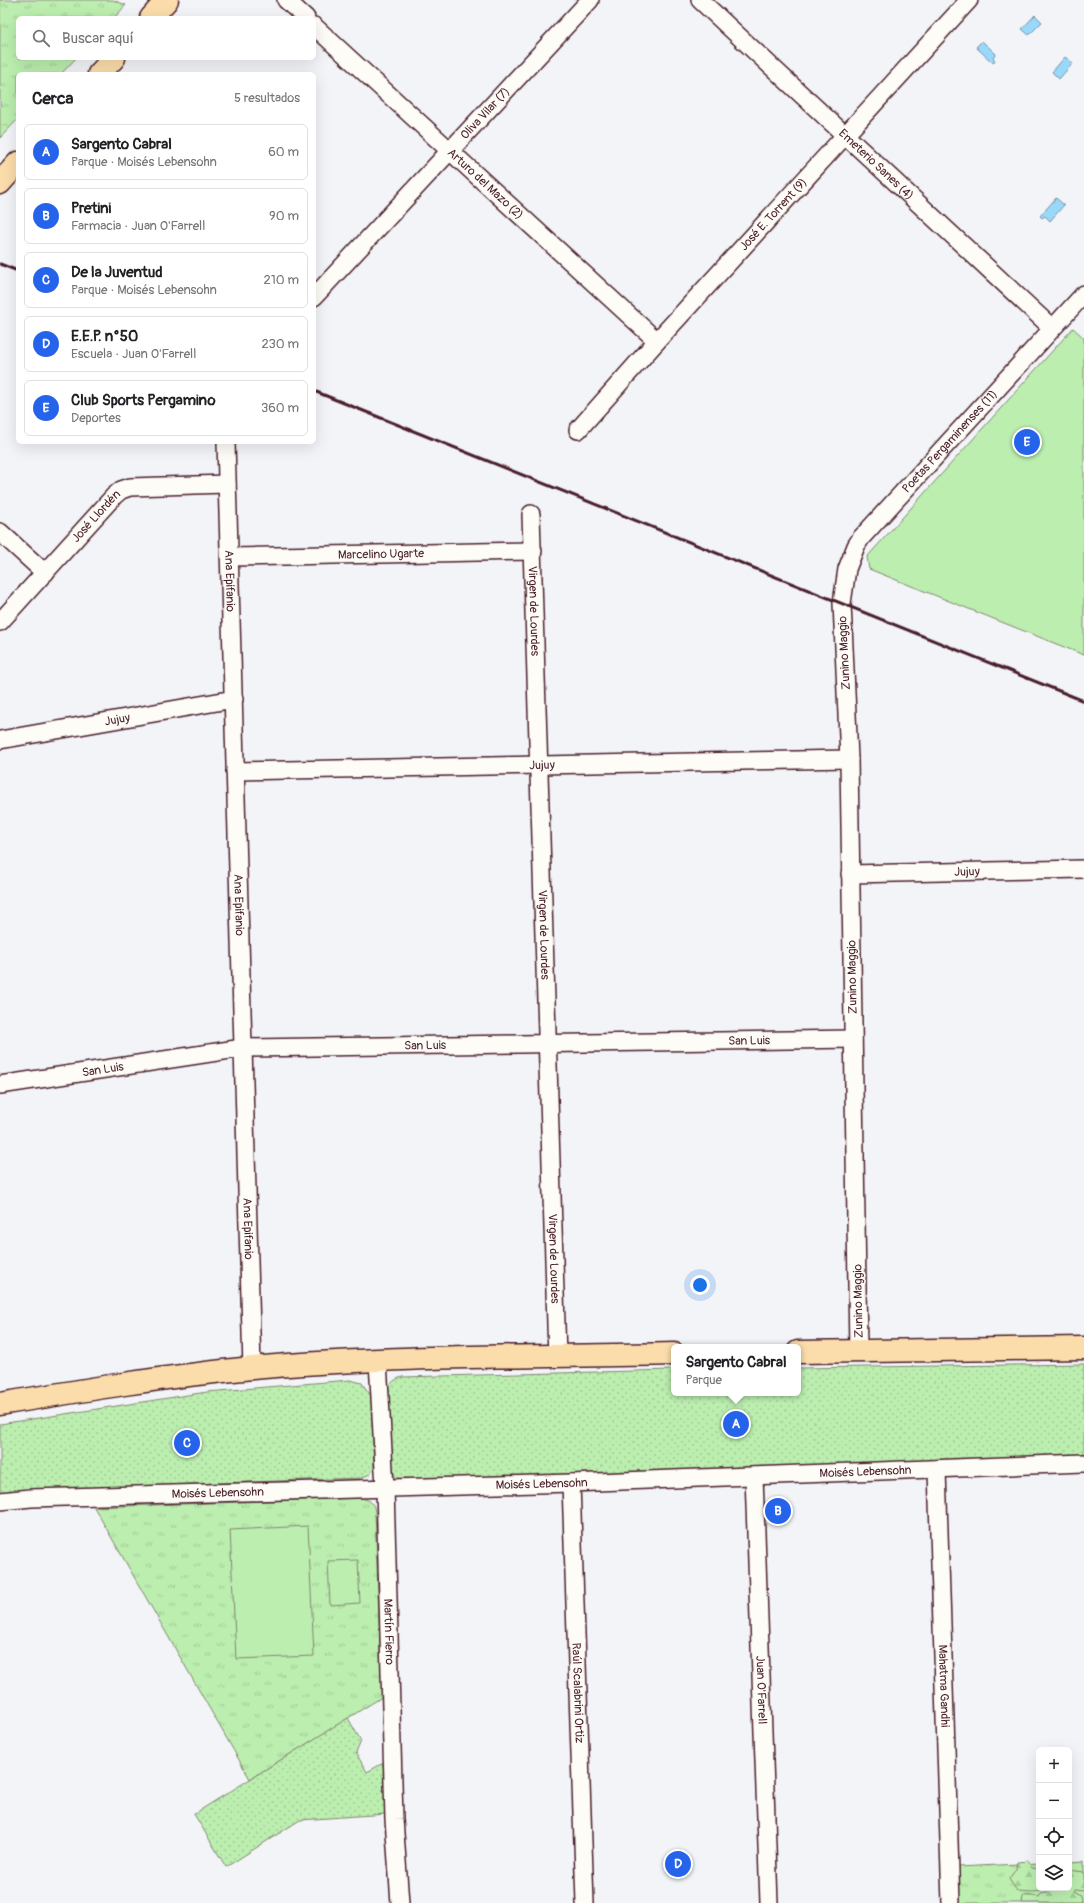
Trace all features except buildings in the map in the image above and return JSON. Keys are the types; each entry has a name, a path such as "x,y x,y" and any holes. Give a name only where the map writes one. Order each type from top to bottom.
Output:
{"main road":[{"path":"153,16 166,0"},
{"path":"102,72 112,60"},
{"path":"0,183 16,165"},
{"path":"801,1352 1084,1348"},
{"path":"0,1404 170,1377 252,1368 378,1360 671,1354"}],"street":[{"path":"286,0 304,16"},
{"name":"Oliva Vilar (7)","path":"316,295 590,0"},
{"name":"Emeterio Sanes (4)","path":"700,0 1052,328"},
{"name":"José E. Torrent (9)","path":"578,430 657,341 969,0"},
{"name":"Arturo del Mazo (2)","path":"316,28 657,341"},
{"name":"Poetas Pergaminenses (11)","path":"842,603 847,569 856,546 861,538 1084,294"},
{"name":"Ana Epifanio","path":"226,444 252,1368"},
{"name":"José Llordén","path":"0,622 121,490 130,487 228,484"},
{"name":"Virgen de Lourdes","path":"531,514 557,1357"},
{"path":"0,532 45,573"},
{"name":"Marcelino Ugarte","path":"230,557 533,551"},
{"name":"Zunino Maggio","path":"842,603 849,759 858,1351"},
{"name":"Jujuy","path":"0,740 234,699"},
{"name":"Jujuy","path":"235,771 849,759"},
{"name":"Jujuy","path":"850,874 1084,869"},
{"name":"San Luis","path":"0,1085 242,1048 854,1039"},
{"name":"Martín Fierro","path":"378,1360 385,1488 394,1819 400,1903"},
{"name":"Moisés Lebensohn","path":"0,1501 32,1498 571,1483 937,1470 1084,1463"},
{"name":"Mahatma Gandhi","path":"937,1470 951,1903"},
{"name":"Juan O'Farrell","path":"754,1476 769,1903"},
{"name":"Raúl Scalabrini Ortiz","path":"571,1483 585,1903"}],"green space":[{"path":"0,0 113,0 126,5 116,16 16,16 16,60 74,60 63,72 16,72 16,121 0,138"},
{"path":"1073,328 1084,338 1084,655 869,569 867,557"},
{"path":"1084,1364 1084,1455 404,1480 397,1478 390,1469 387,1393 392,1383 402,1377 671,1370 671,1396 801,1396 801,1368"},
{"path":"350,1380 362,1383 371,1396 374,1467 370,1474 361,1478 23,1490 0,1493 0,1424 207,1392"},
{"path":"359,1498 366,1499 372,1503 375,1512 382,1697 250,1779 94,1507"},
{"path":"308,1526 314,1656 236,1659 230,1530"},
{"path":"358,1560 360,1603 330,1605 328,1561"},
{"path":"348,1718 361,1741 356,1753 367,1772 385,1762 386,1814 300,1820 226,1867 194,1814"},
{"path":"1028,1861 1032,1868 1036,1869 1036,1891 1047,1891 1032,1892 1017,1891 1009,1879 1016,1869 1017,1862"},
{"path":"1084,1861 1084,1903 960,1903 958,1867 1036,1863 1036,1891 1072,1891 1072,1862"},
{"path":"1072,1870 1084,1872 1084,1890 1074,1889 1073,1891 1080,1895 1081,1903 1022,1903 1025,1895 1039,1897 1041,1894 1048,1893 1047,1891 1072,1891"}],"water":[{"path":"1035,15 1042,22 1029,35 1022,29"},
{"path":"982,41 996,54 993,58 995,60 993,63 976,47"},
{"path":"1065,57 1073,63 1059,79 1052,72"},
{"path":"1056,198 1064,205 1050,221 1045,216 1042,218 1040,216"}],"railway":[{"path":"0,264 16,270"},
{"path":"316,392 1084,701"}],"place":[{"name":"Club Sports Pergamino","path":"1027,442"},
{"name":"Sargento Cabral","path":"736,1424"},
{"name":"De la Juventud","path":"187,1443"},
{"name":"Pretini","path":"778,1511"},
{"name":"E.E.P. n°50","path":"678,1864"}]}
